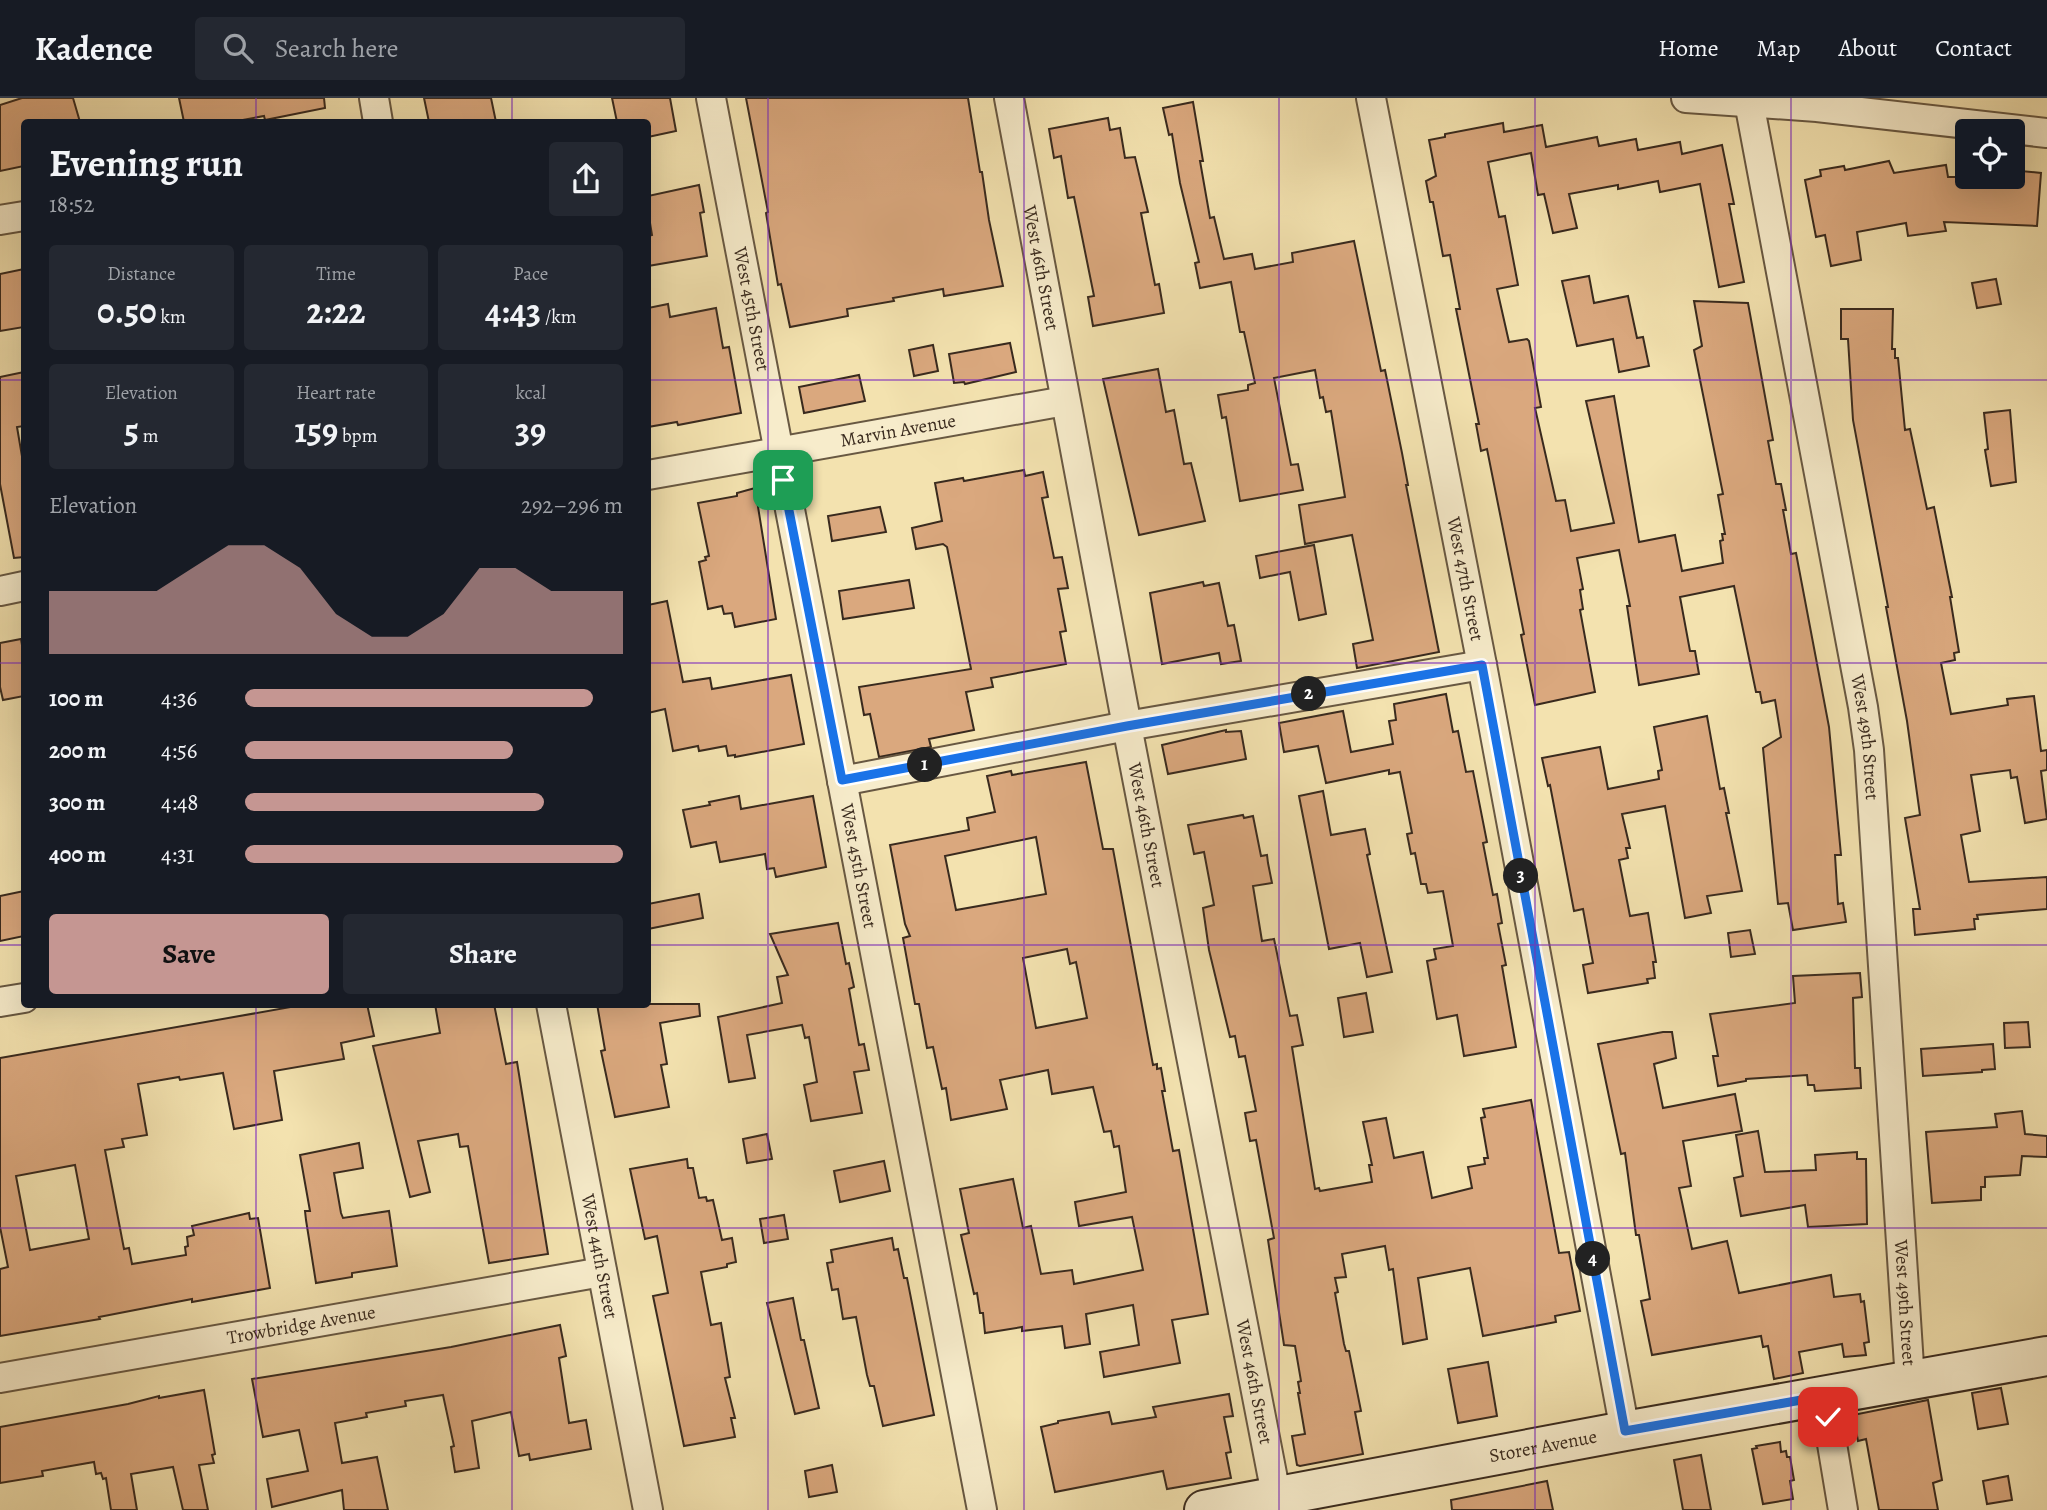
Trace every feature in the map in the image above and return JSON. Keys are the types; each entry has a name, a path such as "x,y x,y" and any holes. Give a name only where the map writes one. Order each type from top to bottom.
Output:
{"street":[{"path":"374,98 378,119"},
{"name":"West 45th Street","path":"711,98 982,1510"},
{"name":"West 46th Street","path":"1009,98 1127,726 1278,1504"},
{"name":"West 47th Street","path":"1371,98 1482,665 1625,1431"},
{"path":"1686,98 1817,103 2047,132"},
{"name":"West 49th Street","path":"1749,102 1863,706 1869,750 1910,1381"},
{"path":"0,220 21,216"},
{"name":"Marvin Avenue","path":"651,474 1065,401"},
{"path":"0,591 21,587"},
{"path":"842,780 1127,726 1482,665"},
{"path":"0,1002 21,998"},
{"name":"West 44th Street","path":"552,1008 648,1510"},
{"name":"Trowbridge Avenue","path":"0,1378 602,1272"},
{"name":"Storer Avenue","path":"1204,1510 1278,1504 1625,1431 2047,1356"},
{"path":"1824,1396 1843,1510"}],"building":[{"path":"22,98 73,98 79,119 21,119 21,167 0,171 0,105"},
{"path":"179,98 324,98 325,108 270,119 265,119 264,116 248,119 183,119"},
{"path":"424,98 491,98 495,119 428,119"},
{"path":"612,98 670,98 676,131 651,136 651,119 616,119"},
{"path":"746,98 968,98 1003,286 944,296 943,289 893,298 894,301 847,309 848,316 790,327 781,284 778,285 766,213 768,212"},
{"path":"1193,102 1210,218 1214,217 1224,259 1252,254 1255,269 1293,262 1292,253 1354,241 1381,371 1385,370 1439,652 1357,668 1353,644 1373,640 1352,535 1305,544 1299,505 1345,497 1331,411 1326,412 1323,397 1320,398 1315,370 1274,378 1291,465 1298,464 1303,490 1240,501 1226,417 1222,418 1218,395 1248,390 1248,385 1255,383 1244,332 1240,332 1231,282 1200,288 1195,263 1199,262 1180,183 1172,134 1169,135 1163,108"},
{"path":"1108,118 1110,130 1120,128 1125,158 1135,157 1148,212 1141,213 1155,285 1159,284 1164,313 1093,326 1088,297 1094,296 1074,197 1068,198 1061,156 1054,158 1049,129"},
{"path":"1503,123 1504,132 1542,125 1546,147 1597,137 1599,146 1636,139 1638,150 1680,142 1682,154 1722,145 1734,204 1729,204 1744,282 1719,287 1700,184 1660,192 1658,181 1618,189 1618,185 1569,194 1577,228 1553,233 1544,194 1538,195 1531,153 1488,162 1499,217 1505,216 1518,285 1497,289 1509,342 1529,341 1541,407 1535,408 1556,501 1565,500 1571,531 1614,523 1586,401 1614,396 1639,542 1675,535 1682,571 1723,563 1720,541 1723,540 1722,534 1725,534 1718,495 1723,494 1694,350 1702,346 1694,301 1748,303 1773,440 1768,441 1776,484 1781,484 1791,554 1796,553 1829,727 1841,855 1835,855 1838,904 1843,903 1846,922 1793,930 1788,903 1778,904 1763,748 1781,737 1775,700 1762,703 1760,692 1756,692 1734,586 1680,597 1690,651 1695,651 1699,674 1639,685 1627,606 1630,606 1619,550 1577,558 1583,589 1580,590 1583,609 1580,610 1595,692 1535,705 1521,635 1524,634 1487,449 1481,451 1476,424 1479,424 1456,309 1460,309 1450,255 1443,256 1433,202 1430,202 1426,181 1436,176 1429,140 1445,137 1445,134"},
{"path":"1889,161 1894,173 1946,165 1948,177 1955,177 1955,189 2025,189 2025,171 2041,173 2037,226 1944,222 1946,231 1908,236 1906,223 1857,232 1861,260 1831,266 1825,235 1816,237 1805,180 1821,176 1820,170 1844,166 1845,170"},
{"path":"699,185 704,212 700,213 707,256 651,265 651,195"},
{"path":"21,270 21,328 0,331 0,274"},
{"path":"1589,276 1594,303 1628,296 1637,338 1643,337 1649,366 1619,372 1613,339 1577,346 1562,281"},
{"path":"1996,279 2001,304 1977,308 1972,283"},
{"path":"668,304 670,317 716,308 723,348 729,347 741,413 678,425 677,422 651,426 651,307"},
{"path":"1841,309 1893,309 1892,349 1895,349 1895,358 1898,358 1905,430 1910,429 1927,509 1934,507 1952,597 1959,652 1954,653 1955,660 1941,663 1951,714 2008,705 2007,699 2034,696 2041,751 2047,750 2047,770 2041,771 2047,819 2025,823 2017,777 2011,778 2010,770 1971,775 1980,831 1961,835 1969,882 2047,877 2047,909 1977,915 1978,919 1974,919 1975,929 1915,935 1913,909 1920,909 1905,818 1920,815 1888,607 1853,420 1848,339 1841,339"},
{"path":"1010,343 1016,372 965,384 954,383 949,354"},
{"path":"933,345 938,371 914,376 909,350"},
{"path":"1158,369 1166,412 1174,410 1184,464 1191,463 1205,521 1139,535 1103,379"},
{"path":"21,373 21,426 17,427 21,450 21,557 14,558 0,484 0,377"},
{"path":"859,375 865,401 804,413 799,387"},
{"path":"2010,410 2016,482 1991,486 1985,450 1988,449 1984,413"},
{"path":"1024,470 1025,476 1043,472 1048,497 1042,498 1054,558 1062,557 1068,588 1058,589 1066,631 1060,632 1066,664 991,678 993,687 966,692 974,730 929,739 931,747 879,757 870,714 864,715 859,687 971,669 947,547 943,544 916,549 912,528 942,521 935,483 963,478 964,481"},
{"path":"755,488 776,619 735,627 732,613 724,614 722,606 708,609 699,562 709,556 698,503 737,496 737,493"},
{"path":"880,507 886,532 832,541 828,516"},
{"path":"1314,545 1326,614 1299,620 1290,572 1260,578 1256,556"},
{"path":"909,580 914,608 843,619 839,591"},
{"path":"1203,582 1204,586 1219,583 1228,626 1234,625 1241,661 1221,664 1219,653 1162,664 1150,593"},
{"path":"667,601 683,682 710,678 712,689 791,675 804,744 735,757 728,756 726,746 699,751 698,746 673,751 665,709 651,712 651,604"},
{"path":"21,639 21,697 3,700 0,687 0,643"},
{"path":"1446,694 1453,732 1458,731 1466,772 1473,771 1487,842 1483,843 1493,895 1497,894 1502,923 1498,924 1506,965 1502,966 1516,1047 1464,1056 1457,1015 1437,1019 1427,961 1436,959 1434,949 1453,946 1443,891 1428,893 1426,884 1421,884 1415,853 1411,854 1407,834 1412,833 1400,772 1389,774 1389,770 1326,783 1318,746 1284,752 1279,723 1343,711 1351,752 1393,744 1389,721 1396,720 1394,704"},
{"path":"1707,716 1720,789 1724,788 1729,813 1726,813 1742,891 1707,896 1711,913 1685,918 1665,806 1622,814 1630,848 1626,848 1628,858 1619,860 1630,916 1648,913 1656,962 1653,962 1655,978 1647,979 1648,983 1588,993 1583,965 1593,963 1583,909 1574,911 1550,785 1548,786 1542,758 1600,747 1608,789 1659,779 1658,771 1662,770 1654,727"},
{"path":"1226,730 1241,731 1246,759 1168,774 1162,745"},
{"path":"1086,762 1103,849 1113,849 1153,1065 1157,1064 1157,1069 1161,1068 1165,1091 1162,1091 1173,1151 1179,1150 1208,1314 1172,1320 1180,1363 1104,1377 1100,1352 1139,1345 1133,1305 1086,1314 1090,1344 1065,1348 1062,1326 1022,1331 1022,1327 985,1333 983,1313 980,1313 977,1293 974,1294 961,1235 969,1233 960,1189 1013,1179 1023,1228 1031,1226 1041,1274 1072,1270 1074,1284 1143,1270 1132,1217 1079,1226 1075,1202 1126,1192 1119,1146 1114,1147 1111,1131 1104,1132 1093,1087 1052,1094 1048,1070 1000,1080 1007,1109 951,1120 946,1088 942,1089 933,1047 927,1048 919,1004 915,1004 903,938 910,936 905,924 890,845 969,830 967,818 995,812 987,776 1011,771 1012,775","holes":["1036,837 1046,894 956,910 945,856","1067,949 1070,964 1076,962 1087,1018 1036,1028 1023,958"]},
{"path":"1323,791 1331,835 1365,829 1370,854 1367,855 1392,972 1367,977 1360,943 1329,949 1299,796"},
{"path":"739,796 741,809 813,796 826,867 776,877 774,868 767,869 765,854 720,862 716,842 691,847 683,810"},
{"path":"1243,815 1244,818 1253,816 1261,856 1267,855 1272,883 1253,886 1262,941 1274,939 1290,1016 1297,1015 1303,1045 1292,1047 1315,1189 1319,1188 1320,1191 1372,1182 1369,1165 1372,1165 1363,1122 1386,1118 1394,1158 1423,1152 1432,1198 1472,1188 1468,1167 1485,1164 1484,1158 1488,1158 1481,1118 1485,1117 1483,1109 1531,1100 1559,1253 1569,1252 1580,1311 1555,1316 1556,1322 1483,1336 1470,1268 1418,1278 1427,1339 1403,1344 1393,1269 1389,1270 1385,1246 1342,1254 1346,1277 1335,1278 1338,1292 1335,1293 1344,1344 1346,1351 1349,1351 1361,1411 1355,1412 1363,1454 1300,1466 1297,1465 1292,1436 1305,1434 1298,1393 1298,1382 1301,1381 1295,1346 1284,1345 1268,1240 1274,1238 1256,1140 1250,1141 1245,1113 1256,1111 1245,1056 1239,1057 1235,1036 1230,1037 1209,950 1203,908 1214,905 1204,852 1194,854 1188,825"},
{"path":"21,892 21,937 0,941 0,896"},
{"path":"699,894 703,918 651,928 651,903"},
{"path":"838,923 846,964 849,963 854,987 849,989 859,1045 864,1044 869,1070 854,1072 862,1113 811,1121 804,1085 817,1082 809,1037 805,1038 802,1025 747,1035 755,1078 729,1082 718,1017 782,1003 777,977 788,975 770,934"},
{"path":"1750,930 1755,954 1731,957 1728,933"},
{"path":"1860,973 1862,997 1853,998 1855,1068 1860,1068 1861,1088 1815,1091 1814,1085 1808,1085 1807,1075 1746,1079 1718,1086 1713,1056 1718,1056 1710,1014 1795,1003 1793,976"},
{"path":"1366,993 1373,1032 1344,1037 1338,998"},
{"path":"651,1004 699,1004 700,1016 660,1023 667,1064 661,1065 669,1107 615,1117 601,1051 605,1050 598,1008 651,1008"},
{"path":"285,1008 368,1008 374,1036 341,1043 344,1059 274,1071 282,1120 234,1129 223,1073 138,1084 147,1135 122,1139 124,1147 105,1150 124,1249 129,1248 132,1264 186,1255 187,1237 194,1235 192,1226 249,1213 250,1219 258,1218 270,1288 192,1302 192,1299 99,1317 100,1319 0,1336 0,1269 8,1267 0,1227 0,1058","holes":["75,1165 89,1239 30,1250 16,1176"]},
{"path":"436,1008 495,1008 506,1064 517,1062 548,1254 489,1263 468,1146 460,1147 458,1134 418,1141 430,1192 410,1197 373,1046 440,1033"},
{"path":"2028,1022 2030,1047 2005,1048 2004,1023"},
{"path":"1672,1032 1676,1058 1654,1064 1663,1108 1735,1094 1742,1131 1683,1141 1691,1186 1679,1188 1692,1249 1727,1241 1739,1293 1831,1275 1834,1297 1860,1294 1861,1302 1864,1301 1869,1342 1864,1343 1866,1355 1844,1357 1842,1344 1799,1352 1803,1373 1774,1379 1768,1346 1763,1347 1761,1336 1652,1355 1641,1301 1650,1299 1639,1235 1636,1235 1625,1153 1621,1154 1598,1044"},
{"path":"1993,1044 1995,1069 1923,1076 1921,1049"},
{"path":"2022,1111 2025,1134 2047,1136 2047,1157 2022,1156 2020,1175 1985,1177 1985,1187 1981,1187 1981,1200 1932,1203 1926,1132 1997,1127 1995,1114"},
{"path":"1758,1131 1765,1172 1816,1170 1815,1155 1857,1152 1857,1159 1866,1159 1867,1224 1808,1227 1805,1205 1741,1216 1734,1178 1743,1176 1736,1135"},
{"path":"767,1134 772,1159 747,1163 743,1139"},
{"path":"359,1143 363,1168 334,1173 341,1213 343,1218 389,1211 397,1266 352,1273 352,1277 316,1283 305,1211 310,1211 300,1155"},
{"path":"687,1159 688,1168 693,1168 699,1198 713,1200 722,1240 732,1238 736,1262 727,1264 727,1267 701,1272 711,1325 721,1323 730,1377 725,1378 735,1418 731,1418 735,1437 684,1446 653,1296 668,1293 657,1236 645,1239 630,1169"},
{"path":"884,1161 890,1191 840,1202 834,1171"},
{"path":"784,1215 788,1239 764,1243 760,1219"},
{"path":"892,1238 894,1250 898,1249 904,1278 907,1278 934,1415 883,1426 874,1386 870,1386 867,1375 856,1317 843,1319 838,1289 832,1290 827,1263 833,1262 831,1250"},
{"path":"793,1298 819,1408 795,1414 767,1303"},
{"path":"560,1325 566,1356 559,1358 569,1423 586,1420 591,1449 530,1460 529,1454 519,1456 511,1412 472,1421 479,1468 455,1472 451,1447 454,1446 443,1395 405,1401 406,1406 366,1413 367,1417 335,1423 342,1463 377,1457 388,1510 344,1510 342,1490 272,1507 267,1479 308,1471 299,1430 263,1437 252,1379 451,1347"},
{"path":"1488,1362 1497,1416 1458,1423 1448,1369"},
{"path":"2001,1388 2008,1424 1978,1429 1972,1393"},
{"path":"204,1390 215,1454 212,1455 214,1463 199,1465 208,1510 183,1510 173,1467 131,1474 137,1510 111,1510 106,1478 103,1479 101,1473 96,1474 94,1462 42,1471 43,1476 0,1483 0,1427 159,1396"},
{"path":"1229,1394 1233,1416 1224,1417 1231,1452 1226,1453 1231,1478 1167,1489 1163,1471 1055,1492 1041,1427 1058,1421 1109,1412 1112,1424 1156,1417 1153,1407"},
{"path":"1928,1400 1942,1480 1933,1483 1938,1510 1879,1510 1866,1439 1858,1441 1853,1415"},
{"path":"1780,1442 1781,1452 1786,1451 1787,1457 1790,1457 1794,1480 1790,1481 1793,1499 1763,1504 1752,1449"},
{"path":"1701,1455 1711,1510 1683,1510 1674,1460"},
{"path":"832,1465 837,1492 809,1497 805,1471"},
{"path":"2008,1476 2012,1500 1987,1504 1983,1481"},
{"path":"1547,1481 1553,1510 1452,1510 1451,1500"}],"route":[{"path":"783,480 842,780 1127,726 1482,665 1625,1431 1824,1396 1828,1417"}]}
